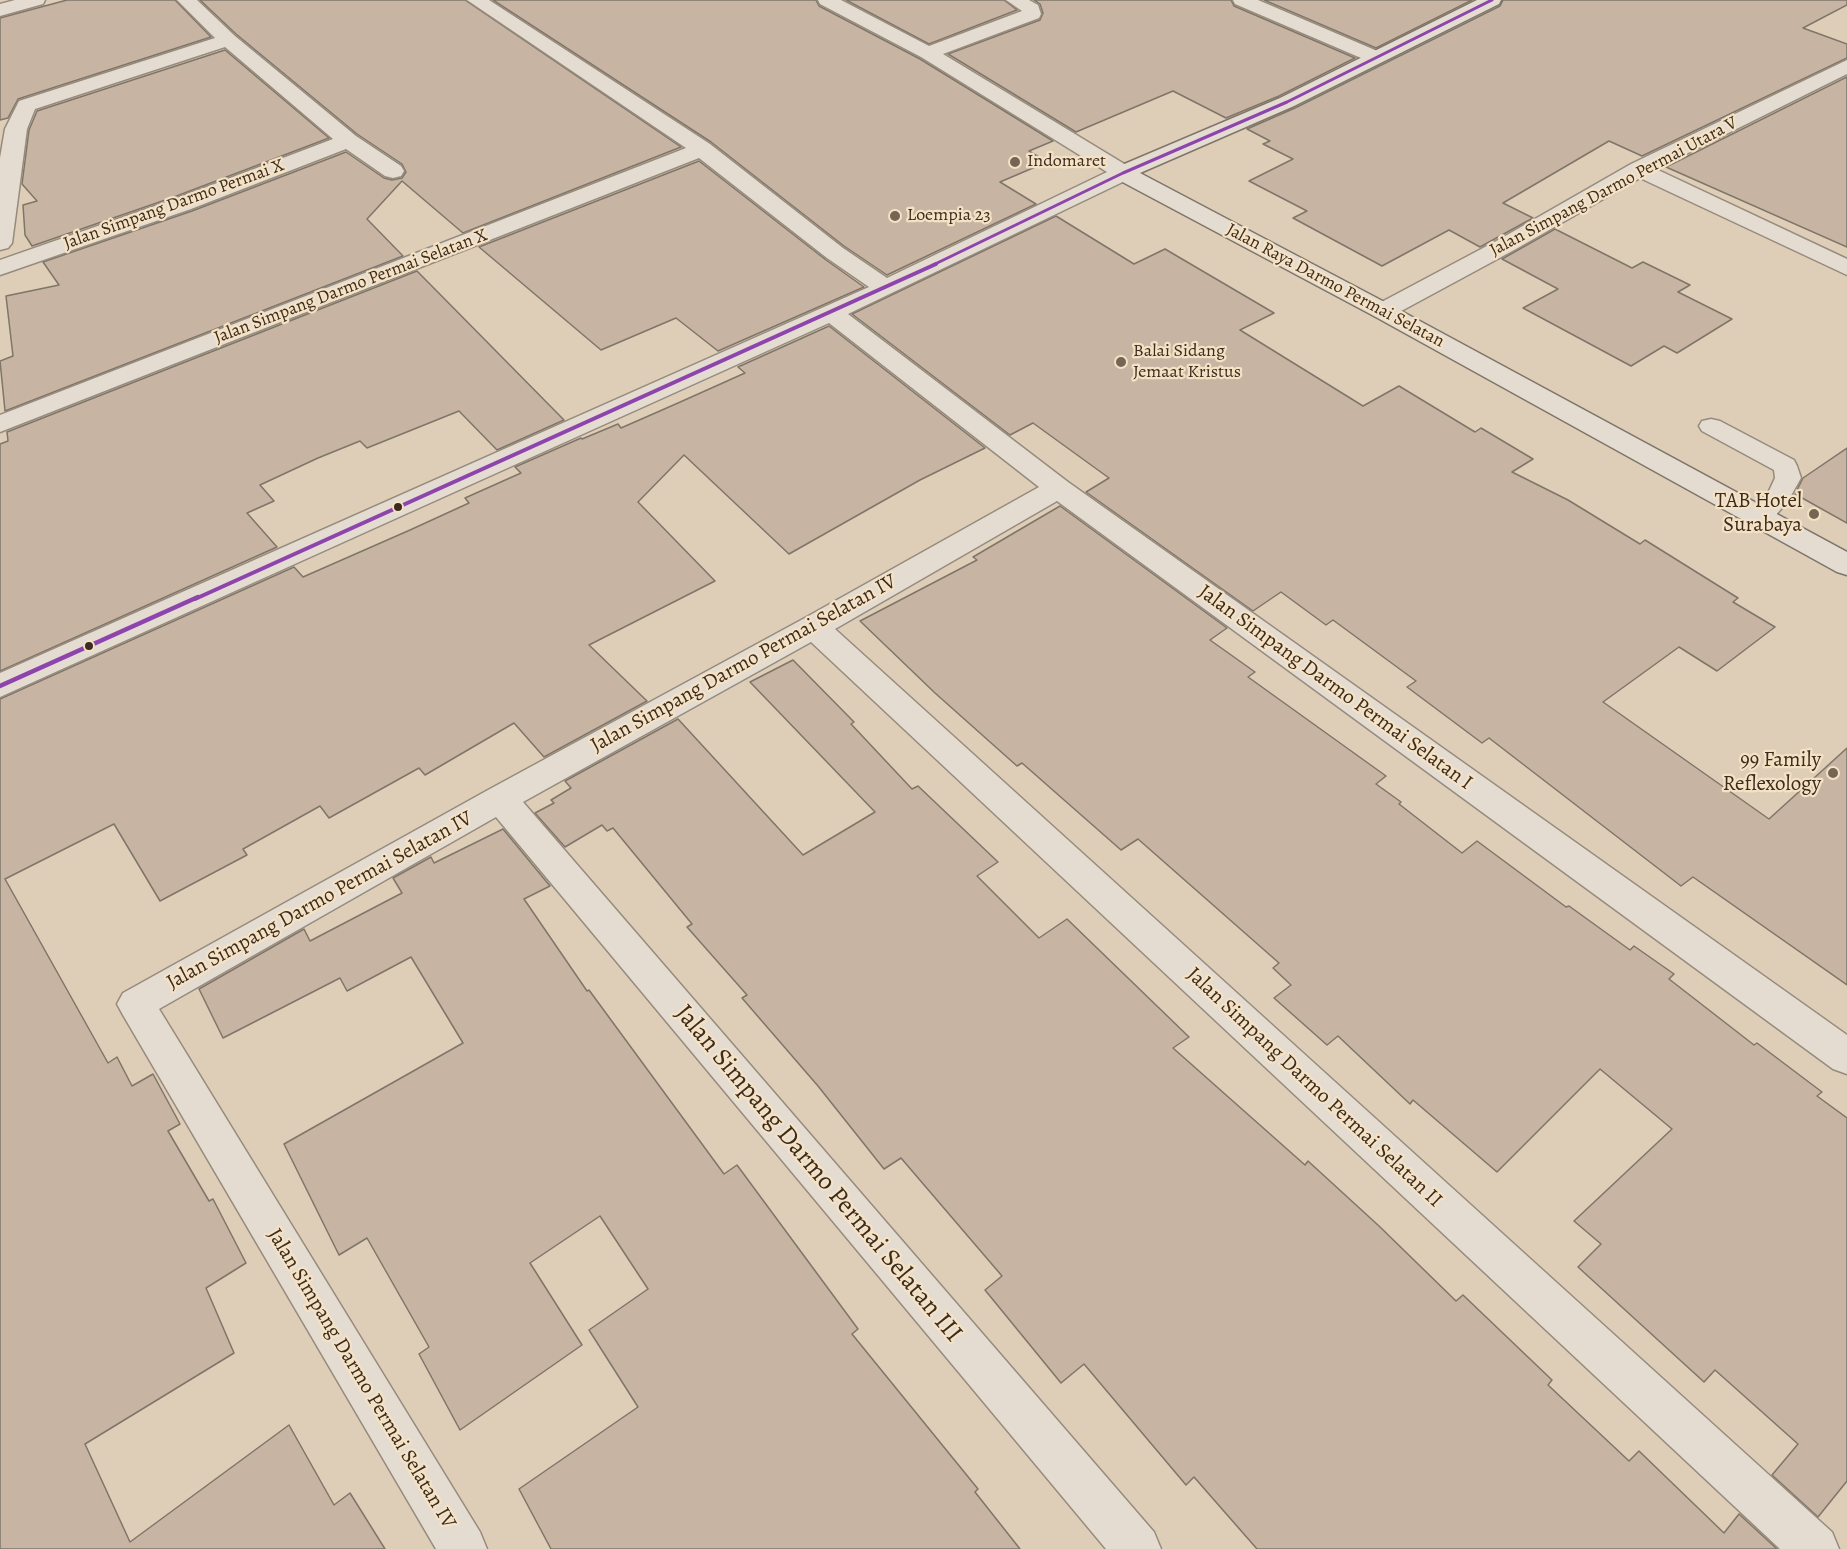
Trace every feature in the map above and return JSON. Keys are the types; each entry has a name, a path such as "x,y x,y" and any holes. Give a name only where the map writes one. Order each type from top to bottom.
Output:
{"street":[{"path":"0,10 36,0"},
{"path":"186,0 228,40 348,141 393,171"},
{"path":"476,0 702,149 835,253 886,288"},
{"name":"Jalan Raya Darmo Permai Selatan","path":"827,0 928,53 1124,173 1383,311 1847,566"},
{"path":"928,53 1032,14 1031,9 1015,0"},
{"path":"1242,0 1375,57"},
{"path":"0,686 886,288 1124,173 1287,102 1492,0"},
{"path":"0,243 12,148 16,129 26,105 228,40"},
{"name":"Jalan Simpang Darmo Permai Utara V","path":"1383,311 1508,244 1639,169 1847,66"},
{"name":"Jalan Simpang Darmo Permai X","path":"0,267 183,204 348,141"},
{"name":"Jalan Simpang Darmo Permai Selatan X","path":"0,424 702,149"},
{"path":"1639,169 1847,268"},
{"name":"Jalan Simpang Darmo Permai Selatan I","path":"830,312 1058,488 1847,1057"},
{"name":"Jalan Simpang Darmo Permai Selatan IV","path":"463,1549 136,1004 500,799 814,627 1058,488"},
{"name":"Jalan Simpang Darmo Permai Selatan II","path":"814,627 1815,1549"},
{"name":"Jalan Simpang Darmo Permai Selatan III","path":"500,799 1137,1549"}],"lane":[{"path":"1710,426 1785,466 1788,478 1759,518"}],"building":[{"path":"67,0 175,0 211,37 18,99 8,118 0,120 0,18"},
{"path":"200,0 465,0 681,147 463,233 402,181 367,219 403,256 5,411 0,361 13,356 6,296 59,285 43,262 192,211 346,152 384,178 392,180 402,178 406,172 402,164 357,134 236,34"},
{"path":"493,0 816,0 819,6 920,59 1053,141 1029,151 1047,162 1000,182 1036,204 887,275 844,246 711,142"},
{"path":"846,0 1004,0 1017,10 929,44"},
{"path":"1034,0 1231,0 1234,6 1355,58 1279,96 1226,118 1173,91 1076,132 948,54 1040,20 1043,13 1040,4"},
{"path":"1264,0 1472,0 1376,48"},
{"path":"1503,0 1847,0 1847,5 1803,28 1847,44 1847,58 1642,156 1609,141 1503,203 1533,218 1480,247 1449,230 1382,266 1293,218 1307,211 1249,181 1293,159 1263,144 1270,141 1247,129 1295,108 1500,6"},
{"path":"225,50 329,138 174,197 32,246 25,235 23,205 37,201 22,184 29,130 37,111"},
{"path":"1847,77 1847,247 1666,167"},
{"path":"699,161 864,287 718,351 676,318 601,350 479,247"},
{"path":"1056,216 1134,264 1165,249 1274,313 1240,330 1363,406 1399,386 1475,432 1481,428 1533,459 1512,472 1568,500 1640,544 1645,540 1738,598 1733,602 1775,627 1717,671 1679,647 1603,702 1769,819 1847,748 1847,985 1693,877 1681,886 1489,738 1482,743 1407,687 1416,681 1333,620 1326,625 1281,592 1253,611 1086,492 1109,478 1033,423 1010,435 852,314"},
{"path":"1555,229 1632,268 1643,262 1690,285 1678,292 1732,319 1677,353 1664,346 1631,366 1523,308 1558,289 1502,259"},
{"path":"417,271 564,420 497,450 459,411 367,448 360,441 318,458 260,485 274,501 247,513 277,547 0,671 0,444 8,441 7,432"},
{"path":"829,326 985,448 920,480 789,554 684,455 638,502 715,581 589,645 647,701 544,757 514,723 425,775 419,768 329,818 320,806 243,849 247,855 160,901 114,824 5,879 108,1063 117,1057 132,1086 153,1074 180,1124 168,1131 209,1201 213,1199 246,1263 206,1288 234,1353 85,1444 130,1542 289,1425 334,1505 350,1493 385,1549 0,1549 0,699 294,567 303,577 410,530 469,503 465,498 521,473 515,467 618,424 621,428 745,373 738,367"},
{"path":"1847,448 1847,523 1795,494 1803,478"},
{"path":"1060,506 1227,628 1210,640 1255,672 1248,677 1386,776 1376,784 1462,853 1477,841 1566,907 1569,906 1630,950 1634,946 1674,974 1669,979 1754,1045 1757,1043 1822,1092 1817,1096 1847,1118 1847,1481 1818,1517 1772,1475 1798,1444 1715,1370 1704,1382 1578,1267 1601,1244 1574,1221 1672,1129 1600,1069 1497,1172 1413,1100 1410,1104 1338,1036 1327,1045 1274,998 1291,985 1273,968 1279,963 1138,839 1121,850 1022,763 1017,766 935,693 860,621 977,560 973,557"},
{"path":"793,660 854,722 851,724 912,789 918,786 998,862 977,876 1039,938 1067,919 1189,1037 1173,1048 1305,1165 1308,1161 1456,1301 1463,1295 1552,1380 1548,1385 1629,1461 1639,1451 1724,1533 1739,1514 1777,1549 1257,1549 1194,1477 1186,1485 1084,1364 1061,1383 985,1290 1002,1276 901,1158 884,1169 818,1086 742,998 747,995 687,927 692,924 613,828 607,831 602,825 565,847 535,813 554,803 551,800 571,788 565,781 678,719 803,855 875,812 750,682"},
{"path":"503,829 550,886 524,899 587,991 589,990 724,1174 737,1165 858,1329 852,1334 978,1489 975,1492 1020,1549 551,1549 519,1489 638,1407 589,1330 648,1289 600,1216 530,1263 582,1345 460,1430 419,1354 429,1347 367,1238 339,1255 284,1144 463,1043 411,957 347,991 340,978 223,1038 199,989 304,929 310,941 402,893 393,878 431,857 434,863"}],"transit line":[{"path":"0,686 886,288 1123,173 1287,102 1492,0"}],"place":[{"name":"Indomaret","path":"1015,162"},
{"name":"Loempia 23","path":"895,216"},
{"name":"Balai Sidang Jemaat Kristus","path":"1121,362"},
{"name":"TAB Hotel Surabaya","path":"1814,514"},
{"name":"99 Family Reflexology","path":"1833,773"}]}
